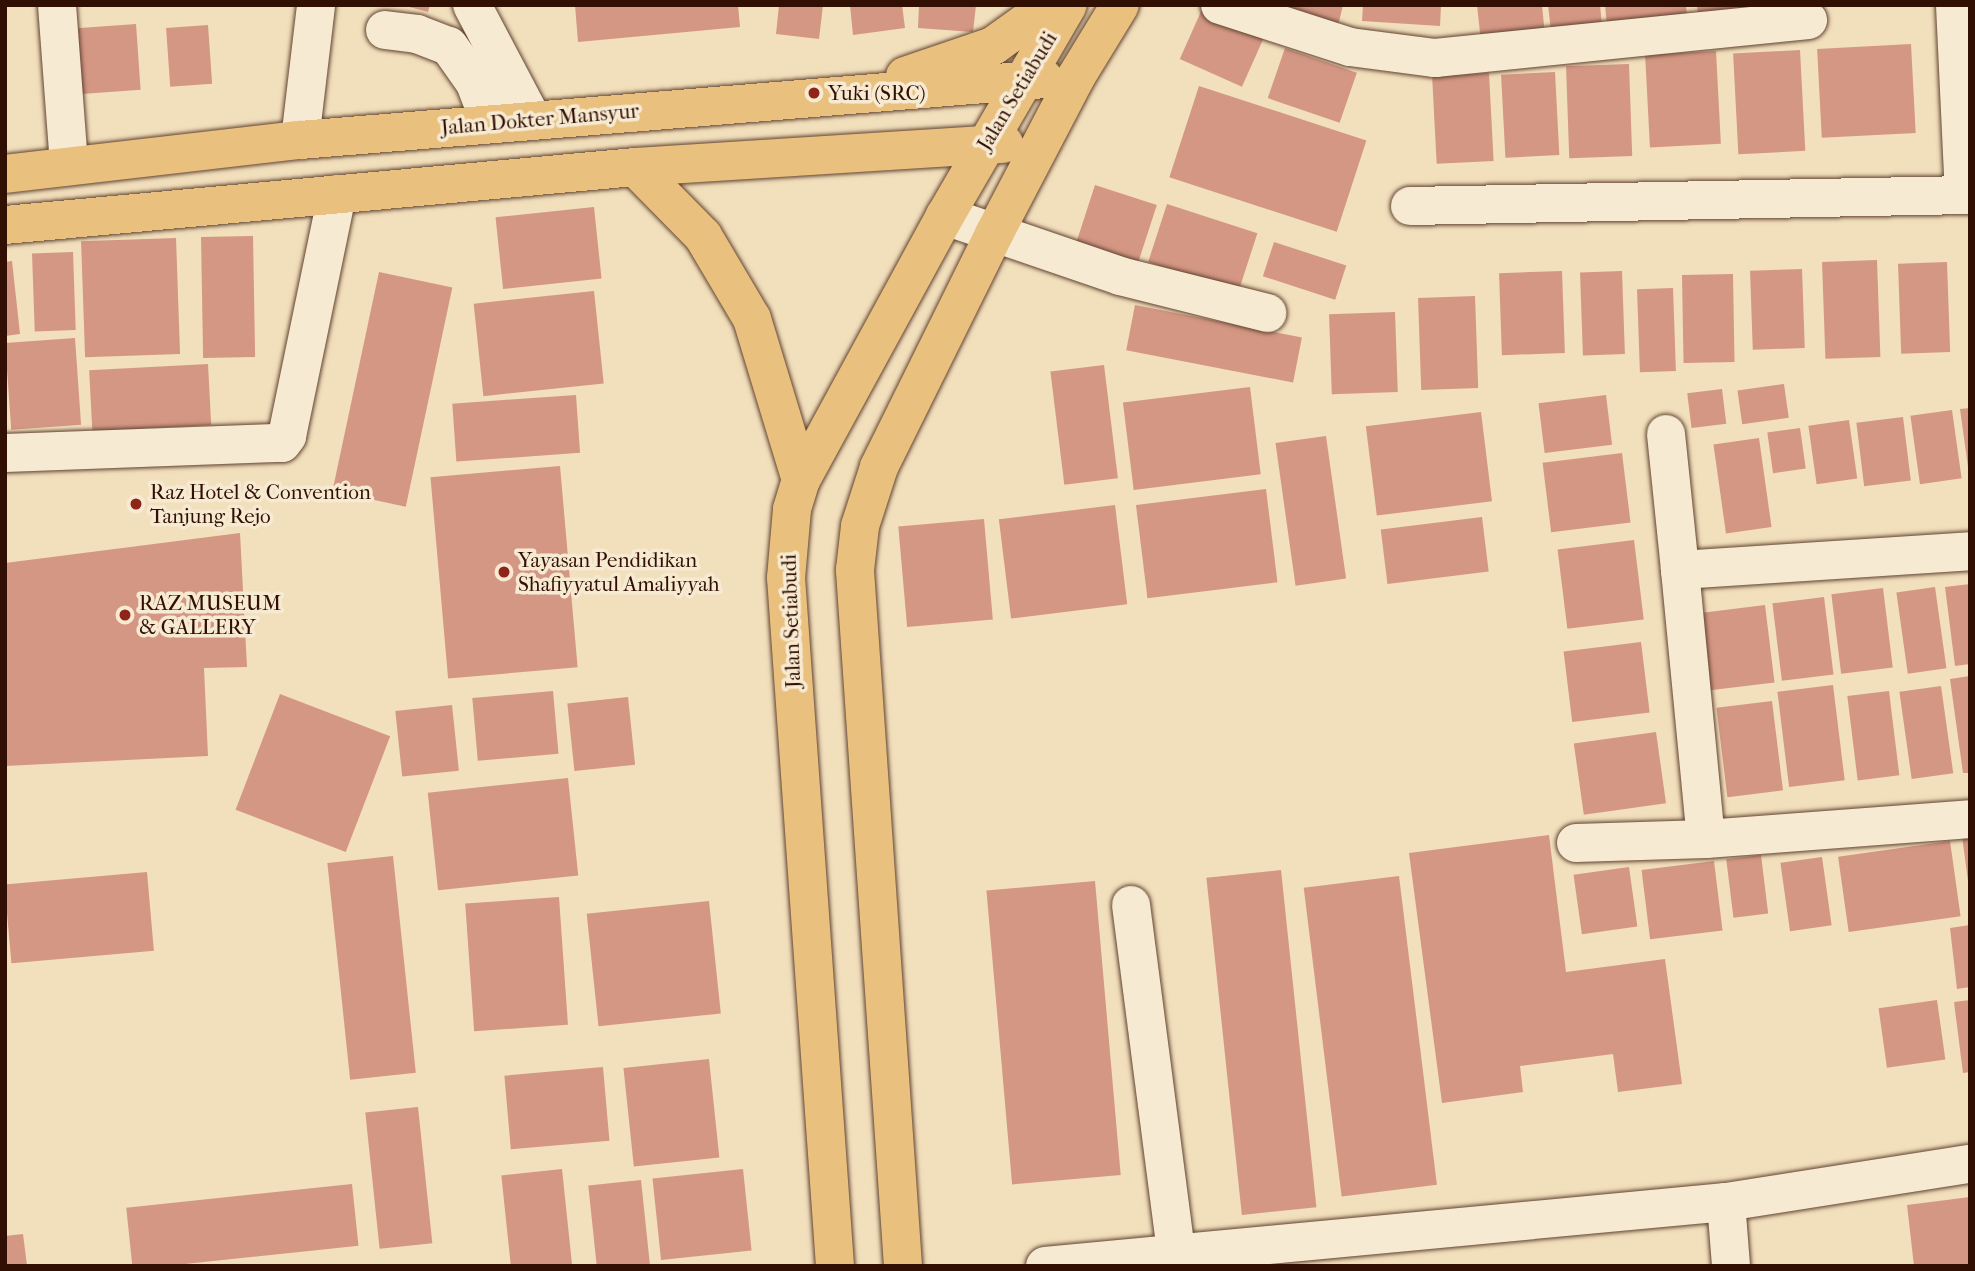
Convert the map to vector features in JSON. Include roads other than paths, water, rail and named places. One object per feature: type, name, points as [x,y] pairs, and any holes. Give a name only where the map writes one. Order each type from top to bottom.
[{"type":"main road","points":[[850,94],[993,46],[1050,5]]},
{"type":"main road","name":"Jalan Setiabudi","points":[[835,1266],[786,578],[792,509],[801,480],[944,216],[984,146],[1026,81],[1068,5]]},
{"type":"main road","name":"Jalan Setiabudi","points":[[903,1266],[855,570],[867,496],[994,234],[1076,78],[1120,5]]},
{"type":"main road","name":"Jalan Dokter Mansyur","points":[[5,174],[300,140],[532,119],[1076,78]]},
{"type":"main road","points":[[5,226],[635,167],[1042,141]]},
{"type":"main road","points":[[635,167],[703,236],[752,319],[801,480]]},
{"type":"street","points":[[57,5],[69,166]]},
{"type":"street","points":[[300,140],[316,5]]},
{"type":"street","points":[[472,5],[532,119]]},
{"type":"street","points":[[1220,5],[1350,47],[1435,58],[1808,20]]},
{"type":"street","points":[[1410,206],[1967,195],[1955,5]]},
{"type":"street","points":[[385,30],[417,34],[449,46],[475,83],[489,123]]},
{"type":"street","points":[[5,453],[282,443],[288,436],[337,194]]},
{"type":"street","points":[[944,216],[1120,276],[1267,313]]},
{"type":"street","points":[[1666,434],[1706,839]]},
{"type":"street","points":[[1680,570],[1970,551]]},
{"type":"street","points":[[1576,843],[1706,839],[1970,818]]},
{"type":"street","points":[[1131,905],[1176,1253]]},
{"type":"street","points":[[1045,1266],[1726,1202],[1970,1164]]},
{"type":"street","points":[[1726,1202],[1731,1266]]},
{"type":"place","name":"Yuki (SRC)","points":[[814,93]]},
{"type":"place","name":"Raz Hotel & Convention Tanjung Rejo","points":[[136,504]]},
{"type":"place","name":"Yayasan Pendidikan Shafiyyatul Amaliyyah","points":[[504,572]]},
{"type":"place","name":"RAZ MUSEUM & GALLERY","points":[[125,615]]}]
